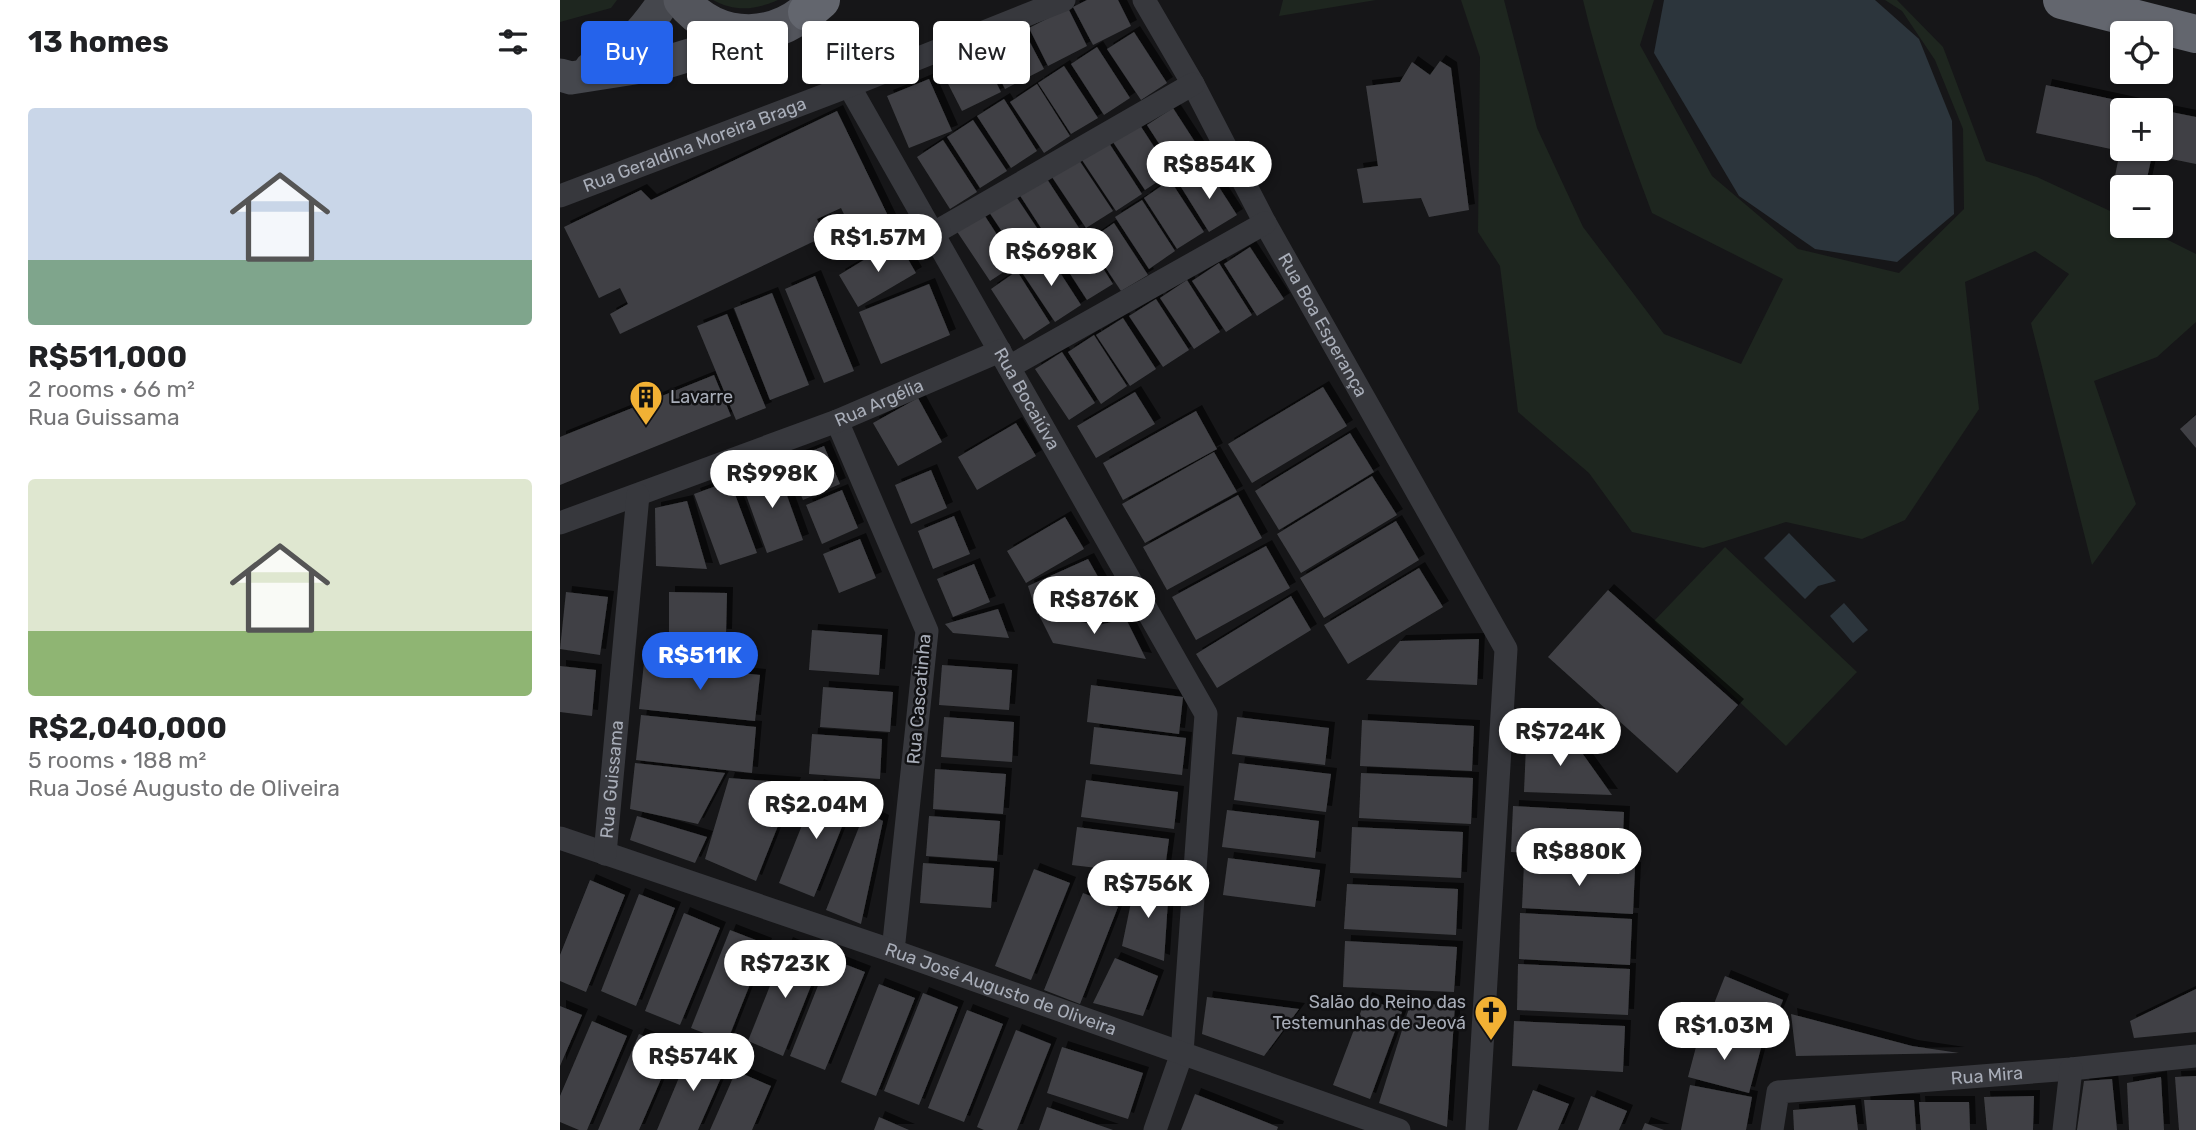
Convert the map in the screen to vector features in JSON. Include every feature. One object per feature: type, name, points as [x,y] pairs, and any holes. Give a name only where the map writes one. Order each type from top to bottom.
[{"type":"highway","points":[[2062,0],[2196,34]]},
{"type":"main road","points":[[682,0],[705,21]]},
{"type":"main road","points":[[788,24],[815,4]]},
{"type":"street","points":[[565,76],[624,49],[638,37],[665,0]]},
{"type":"street","name":"Rua Geraldina Moreira Braga","points":[[560,196],[849,86],[1063,0]]},
{"type":"street","name":"Rua Boa Esperança","points":[[1144,0],[1192,84],[1265,223],[1506,649],[1477,1130]]},
{"type":"street","points":[[565,76],[660,64],[687,56]]},
{"type":"street","points":[[934,233],[1192,84]]},
{"type":"street","name":"Rua Bocaiúva","points":[[849,86],[1206,714],[1182,1053]]},
{"type":"street","name":"Rua Argélia","points":[[560,523],[1004,358],[1265,223]]},
{"type":"street","name":"Rua Cascatinha","points":[[837,421],[928,631],[893,951]]},
{"type":"street","name":"Rua Guissama","points":[[605,854],[638,495]]},
{"type":"street","name":"Rua José Augusto de Oliveira","points":[[560,838],[893,951],[1399,1130]]},
{"type":"street","points":[[1155,1130],[1182,1053]]},
{"type":"street","name":"Rua Mira","points":[[1772,1130],[1778,1092],[2071,1069],[2196,1056]]},
{"type":"street","points":[[2064,1130],[2071,1069]]},
{"type":"shaded area","points":[[560,0],[617,0],[611,8],[560,22]]},
{"type":"shaded area","points":[[713,0],[778,0],[761,6],[737,8]]},
{"type":"shaded area","points":[[1283,0],[1376,0],[1279,16]]},
{"type":"shaded area","points":[[1461,0],[1504,0],[1537,128],[1583,227],[1664,334],[1741,364],[1783,279],[1652,213],[1605,81],[1583,0],[1654,0],[1640,45],[1712,176],[1798,249],[1899,273],[1964,209],[1963,129],[1935,60],[1902,11],[1885,0],[1897,0],[1943,47],[1986,161],[2037,177],[2110,211],[2110,238],[2164,238],[2196,254],[2196,322],[2157,357],[2094,381],[2136,504],[2092,565],[2031,323],[2069,274],[2035,251],[1965,282],[1979,409],[1905,520],[1862,539],[1786,522],[1703,548],[1632,532],[1589,473],[1518,412],[1500,266],[1478,232],[1480,57]]},
{"type":"shaded area","points":[[1664,0],[1875,0],[1919,39],[1952,121],[1954,214],[1897,262],[1815,249],[1739,196],[1654,53]]},
{"type":"shaded area","points":[[1789,533],[1836,581],[1818,586],[1805,599],[1764,558]]},
{"type":"shaded area","points":[[1725,547],[1857,672],[1786,746],[1654,621]]},
{"type":"shaded area","points":[[1844,603],[1868,630],[1853,643],[1830,616]]},
{"type":"building","points":[[1087,0],[1118,0],[1131,26],[1093,45],[1073,7]]},
{"type":"building","points":[[1068,8],[1087,46],[1048,66],[1030,27]]},
{"type":"building","points":[[1134,32],[1167,83],[1141,100],[1107,49]]},
{"type":"building","points":[[1030,42],[1044,69],[1030,76]]},
{"type":"building","points":[[1097,47],[1130,98],[1104,115],[1071,64]]},
{"type":"building","points":[[1440,61],[1451,68],[1469,210],[1429,217],[1421,198],[1363,203],[1357,169],[1378,166],[1366,86],[1400,82],[1412,62],[1430,75]]},
{"type":"building","points":[[1064,66],[1098,118],[1071,134],[1038,83]]},
{"type":"building","points":[[929,79],[952,131],[909,148],[887,96]]},
{"type":"building","points":[[948,84],[997,84],[1001,92],[962,111]]},
{"type":"building","points":[[1037,84],[1070,136],[1044,153],[1010,102]]},
{"type":"building","points":[[2046,85],[2110,99],[2110,149],[2036,133]]},
{"type":"building","points":[[1004,99],[1037,151],[1011,168],[977,116]]},
{"type":"building","points":[[1173,108],[1206,159],[1180,176],[1147,125]]},
{"type":"building","points":[[837,111],[891,222],[856,239],[841,208],[817,219],[825,236],[620,334],[610,314],[628,304],[620,288],[599,298],[564,227],[641,190],[651,200]]},
{"type":"building","points":[[2173,112],[2196,117],[2196,164],[2173,159]]},
{"type":"building","points":[[973,120],[1007,171],[980,188],[947,137]]},
{"type":"building","points":[[1138,122],[1171,173],[1145,190],[1111,139]]},
{"type":"building","points":[[943,140],[977,192],[950,209],[917,157]]},
{"type":"building","points":[[1109,143],[1142,194],[1116,211],[1082,160]]},
{"type":"building","points":[[1079,160],[1113,211],[1086,228],[1052,177]]},
{"type":"building","points":[[2118,161],[2151,161],[2148,175],[2115,175]]},
{"type":"building","points":[[1208,170],[1237,215],[1209,232],[1181,187]]},
{"type":"building","points":[[1045,176],[1079,228],[1052,245],[1019,194]]},
{"type":"building","points":[[1170,180],[1204,232],[1177,249],[1144,198]]},
{"type":"building","points":[[1015,195],[1049,246],[1023,263],[989,212]]},
{"type":"building","points":[[1142,200],[1175,251],[1149,269],[1115,217]]},
{"type":"building","points":[[983,213],[1016,264],[990,281],[956,230]]},
{"type":"building","points":[[1114,223],[1148,275],[1121,291],[1088,241]]},
{"type":"building","points":[[1080,232],[1113,284],[1087,300],[1054,249]]},
{"type":"building","points":[[897,240],[916,273],[858,307],[839,275]]},
{"type":"building","points":[[1250,247],[1284,299],[1257,316],[1224,264]]},
{"type":"building","points":[[1048,254],[1081,305],[1055,322],[1021,271]]},
{"type":"building","points":[[1219,263],[1252,315],[1226,332],[1192,281]]},
{"type":"building","points":[[1017,271],[1050,323],[1024,340],[991,289]]},
{"type":"building","points":[[815,276],[854,371],[824,383],[785,289]]},
{"type":"building","points":[[1187,280],[1220,332],[1194,349],[1160,298]]},
{"type":"building","points":[[929,284],[950,335],[881,364],[859,312]]},
{"type":"building","points":[[772,293],[809,385],[770,400],[734,308]]},
{"type":"building","points":[[1156,299],[1189,350],[1163,367],[1129,316]]},
{"type":"building","points":[[727,314],[766,408],[736,420],[697,326]]},
{"type":"building","points":[[1123,318],[1156,369],[1130,386],[1096,335]]},
{"type":"building","points":[[1094,335],[1127,386],[1101,404],[1068,352]]},
{"type":"building","points":[[1062,352],[1095,403],[1069,420],[1035,369]]},
{"type":"building","name":"Lavarre","points":[[714,375],[731,416],[560,485],[560,437]]},
{"type":"building","points":[[1323,387],[1347,426],[1252,483],[1228,444]]},
{"type":"building","points":[[1135,392],[1155,424],[1096,458],[1077,426]]},
{"type":"building","points":[[918,398],[942,442],[898,466],[873,423]]},
{"type":"building","points":[[1196,411],[1217,449],[1123,500],[1103,463]]},
{"type":"building","points":[[2196,415],[2196,448],[2180,429]]},
{"type":"building","points":[[1016,423],[1036,456],[977,490],[958,457]]},
{"type":"building","points":[[1350,433],[1374,472],[1279,530],[1255,491]]},
{"type":"building","points":[[824,446],[840,484],[803,500],[787,461]]},
{"type":"building","points":[[1214,452],[1237,492],[1145,543],[1122,504]]},
{"type":"building","points":[[777,468],[803,540],[767,553],[741,481]]},
{"type":"building","points":[[931,470],[947,508],[911,524],[895,485]]},
{"type":"building","points":[[1372,476],[1397,515],[1301,573],[1277,534]]},
{"type":"building","points":[[730,481],[757,553],[720,565],[694,494]]},
{"type":"building","points":[[842,490],[858,528],[822,544],[806,505]]},
{"type":"building","points":[[1238,495],[1262,538],[1167,590],[1143,547]]},
{"type":"building","points":[[687,501],[707,569],[656,566],[655,508]]},
{"type":"building","points":[[954,516],[970,554],[933,569],[918,531]]},
{"type":"building","points":[[1065,517],[1084,549],[1026,583],[1007,551]]},
{"type":"building","points":[[1396,521],[1419,560],[1324,618],[1300,578]]},
{"type":"building","points":[[860,539],[876,578],[839,593],[823,554]]},
{"type":"building","points":[[1266,546],[1290,588],[1196,640],[1172,597]]},
{"type":"building","points":[[1088,559],[1119,614],[1095,621],[1037,614],[1028,586]]},
{"type":"building","points":[[974,564],[990,602],[953,617],[937,579]]},
{"type":"building","points":[[1419,568],[1443,607],[1348,664],[1324,625]]},
{"type":"building","points":[[1608,590],[1738,705],[1677,773],[1548,657]]},
{"type":"building","points":[[566,592],[608,597],[600,655],[560,649]]},
{"type":"building","points":[[669,592],[727,593],[726,635],[669,634]]},
{"type":"building","points":[[1291,596],[1311,630],[1217,688],[1196,654]]},
{"type":"building","points":[[998,609],[1009,638],[953,633],[945,624]]},
{"type":"building","points":[[1039,615],[1098,625],[1126,619],[1146,659],[1053,643]]},
{"type":"building","points":[[812,630],[882,635],[879,675],[809,670]]},
{"type":"building","points":[[1479,639],[1477,685],[1366,680],[1400,641]]},
{"type":"building","points":[[644,663],[760,675],[755,721],[639,709]]},
{"type":"building","points":[[942,665],[1012,670],[1009,710],[939,705]]},
{"type":"building","points":[[560,666],[596,670],[592,716],[560,712]]},
{"type":"building","points":[[1091,685],[1183,697],[1179,734],[1087,722]]},
{"type":"building","points":[[823,687],[893,692],[890,732],[820,727]]},
{"type":"building","points":[[641,715],[756,727],[752,773],[636,760]]},
{"type":"building","points":[[944,717],[1014,722],[1012,762],[941,757]]},
{"type":"building","points":[[1237,717],[1329,728],[1325,765],[1232,754]]},
{"type":"building","points":[[1362,720],[1474,726],[1472,771],[1360,766]]},
{"type":"building","points":[[1094,727],[1186,738],[1182,775],[1090,764]]},
{"type":"building","points":[[1565,729],[1612,795],[1524,792],[1526,746]]},
{"type":"building","points":[[812,734],[882,739],[880,779],[809,774]]},
{"type":"building","points":[[635,763],[725,773],[698,824],[630,809]]},
{"type":"building","points":[[1239,763],[1331,774],[1326,812],[1234,800]]},
{"type":"building","points":[[935,769],[1006,774],[1003,814],[933,809]]},
{"type":"building","points":[[1361,773],[1473,778],[1471,824],[1359,818]]},
{"type":"building","points":[[729,778],[795,783],[756,881],[705,859]]},
{"type":"building","points":[[1086,780],[1178,792],[1174,829],[1081,817]]},
{"type":"building","points":[[818,785],[853,799],[814,897],[779,883]]},
{"type":"building","points":[[1513,806],[1624,812],[1622,858],[1511,852]]},
{"type":"building","points":[[1227,810],[1319,821],[1315,858],[1222,847]]},
{"type":"building","points":[[865,812],[883,821],[861,924],[826,910]]},
{"type":"building","points":[[637,816],[707,837],[695,863],[630,840]]},
{"type":"building","points":[[929,816],[1000,821],[997,861],[926,856]]},
{"type":"building","points":[[1077,827],[1169,839],[1164,876],[1072,865]]},
{"type":"building","points":[[1352,827],[1463,832],[1461,878],[1350,873]]},
{"type":"building","points":[[1228,858],[1320,870],[1315,907],[1223,895]]},
{"type":"building","points":[[923,863],[994,868],[991,908],[920,903]]},
{"type":"building","points":[[1524,863],[1635,868],[1633,914],[1522,908]]},
{"type":"building","points":[[1034,869],[1070,883],[1031,980],[995,966]]},
{"type":"building","points":[[590,880],[625,895],[586,992],[560,981],[560,955]]},
{"type":"building","points":[[1135,883],[1169,885],[1164,961],[1122,946]]},
{"type":"building","points":[[1347,884],[1458,889],[1456,935],[1344,929]]},
{"type":"building","points":[[1083,893],[1118,907],[1080,1004],[1044,990]]},
{"type":"building","points":[[639,894],[675,908],[636,1006],[601,991]]},
{"type":"building","points":[[684,913],[720,928],[680,1025],[645,1011]]},
{"type":"building","points":[[1520,913],[1632,919],[1630,965],[1519,959]]},
{"type":"building","points":[[730,930],[766,944],[727,1042],[691,1028]]},
{"type":"building","points":[[1345,941],[1457,947],[1454,992],[1343,987]]},
{"type":"building","points":[[787,943],[822,958],[783,1056],[748,1041]]},
{"type":"building","points":[[829,958],[865,972],[825,1070],[790,1056]]},
{"type":"building","points":[[1115,958],[1158,976],[1143,1016],[1093,1003]]},
{"type":"building","points":[[1518,964],[1630,969],[1628,1015],[1517,1010]]},
{"type":"building","points":[[1725,976],[1783,1000],[1766,1043],[1708,1019]]},
{"type":"building","points":[[879,984],[915,998],[876,1096],[841,1082]]},
{"type":"building","points":[[2196,989],[2196,1032],[2134,1038],[2130,1021]]},
{"type":"building","points":[[923,993],[958,1007],[919,1105],[884,1091]]},
{"type":"building","points":[[1207,997],[1299,1009],[1264,1056],[1202,1034]]},
{"type":"building","points":[[1366,998],[1402,1012],[1370,1099],[1333,1085]]},
{"type":"building","points":[[1455,1004],[1447,1127],[1379,1103],[1410,1005]]},
{"type":"building","points":[[560,1006],[582,1015],[560,1066]]},
{"type":"building","points":[[967,1010],[1003,1024],[964,1122],[928,1108]]},
{"type":"building","points":[[1791,1014],[1912,1046],[1959,1053],[1796,1056]]},
{"type":"building","points":[[592,1021],[627,1036],[587,1130],[579,1130],[560,1122],[560,1096]]},
{"type":"building","points":[[1514,1021],[1625,1026],[1623,1072],[1512,1066]]},
{"type":"building","points":[[1016,1030],[1051,1044],[1017,1130],[984,1130],[977,1127]]},
{"type":"building","points":[[1700,1032],[1761,1048],[1749,1093],[1688,1077]]},
{"type":"building","points":[[639,1034],[674,1049],[639,1130],[598,1130]]},
{"type":"building","points":[[1062,1047],[1143,1073],[1128,1119],[1047,1093]]},
{"type":"building","points":[[691,1049],[727,1064],[698,1130],[657,1130]]},
{"type":"building","points":[[736,1071],[771,1086],[752,1130],[710,1130]]},
{"type":"building","points":[[2196,1076],[2196,1130],[2179,1130],[2175,1077]]},
{"type":"building","points":[[2161,1077],[2164,1130],[2129,1130],[2127,1083]]},
{"type":"building","points":[[2112,1079],[2117,1130],[2077,1130],[2084,1081]]},
{"type":"building","points":[[1690,1085],[1752,1097],[1746,1130],[1681,1130]]},
{"type":"building","points":[[1533,1090],[1569,1104],[1558,1130],[1517,1130]]},
{"type":"building","points":[[1195,1094],[1278,1127],[1277,1130],[1181,1130]]},
{"type":"building","points":[[1591,1096],[1627,1111],[1619,1130],[1578,1130]]},
{"type":"building","points":[[2034,1096],[2033,1130],[1987,1130],[1984,1097]]},
{"type":"building","points":[[1864,1100],[1914,1100],[1916,1130],[1867,1130]]},
{"type":"building","points":[[1919,1102],[1969,1102],[1970,1130],[1921,1130]]},
{"type":"building","points":[[1855,1105],[1858,1130],[1794,1130],[1793,1110]]},
{"type":"building","points":[[1047,1107],[1113,1130],[1039,1130]]},
{"type":"building","points":[[879,1117],[909,1130],[874,1130]]},
{"type":"building","points":[[1645,1123],[1664,1130],[1642,1130]]},
{"type":"place","name":"Lavarre","points":[[646,427]]},
{"type":"place","name":"Salão do Reino das Testemunhas de Jeová","points":[[1491,1042]]}]
